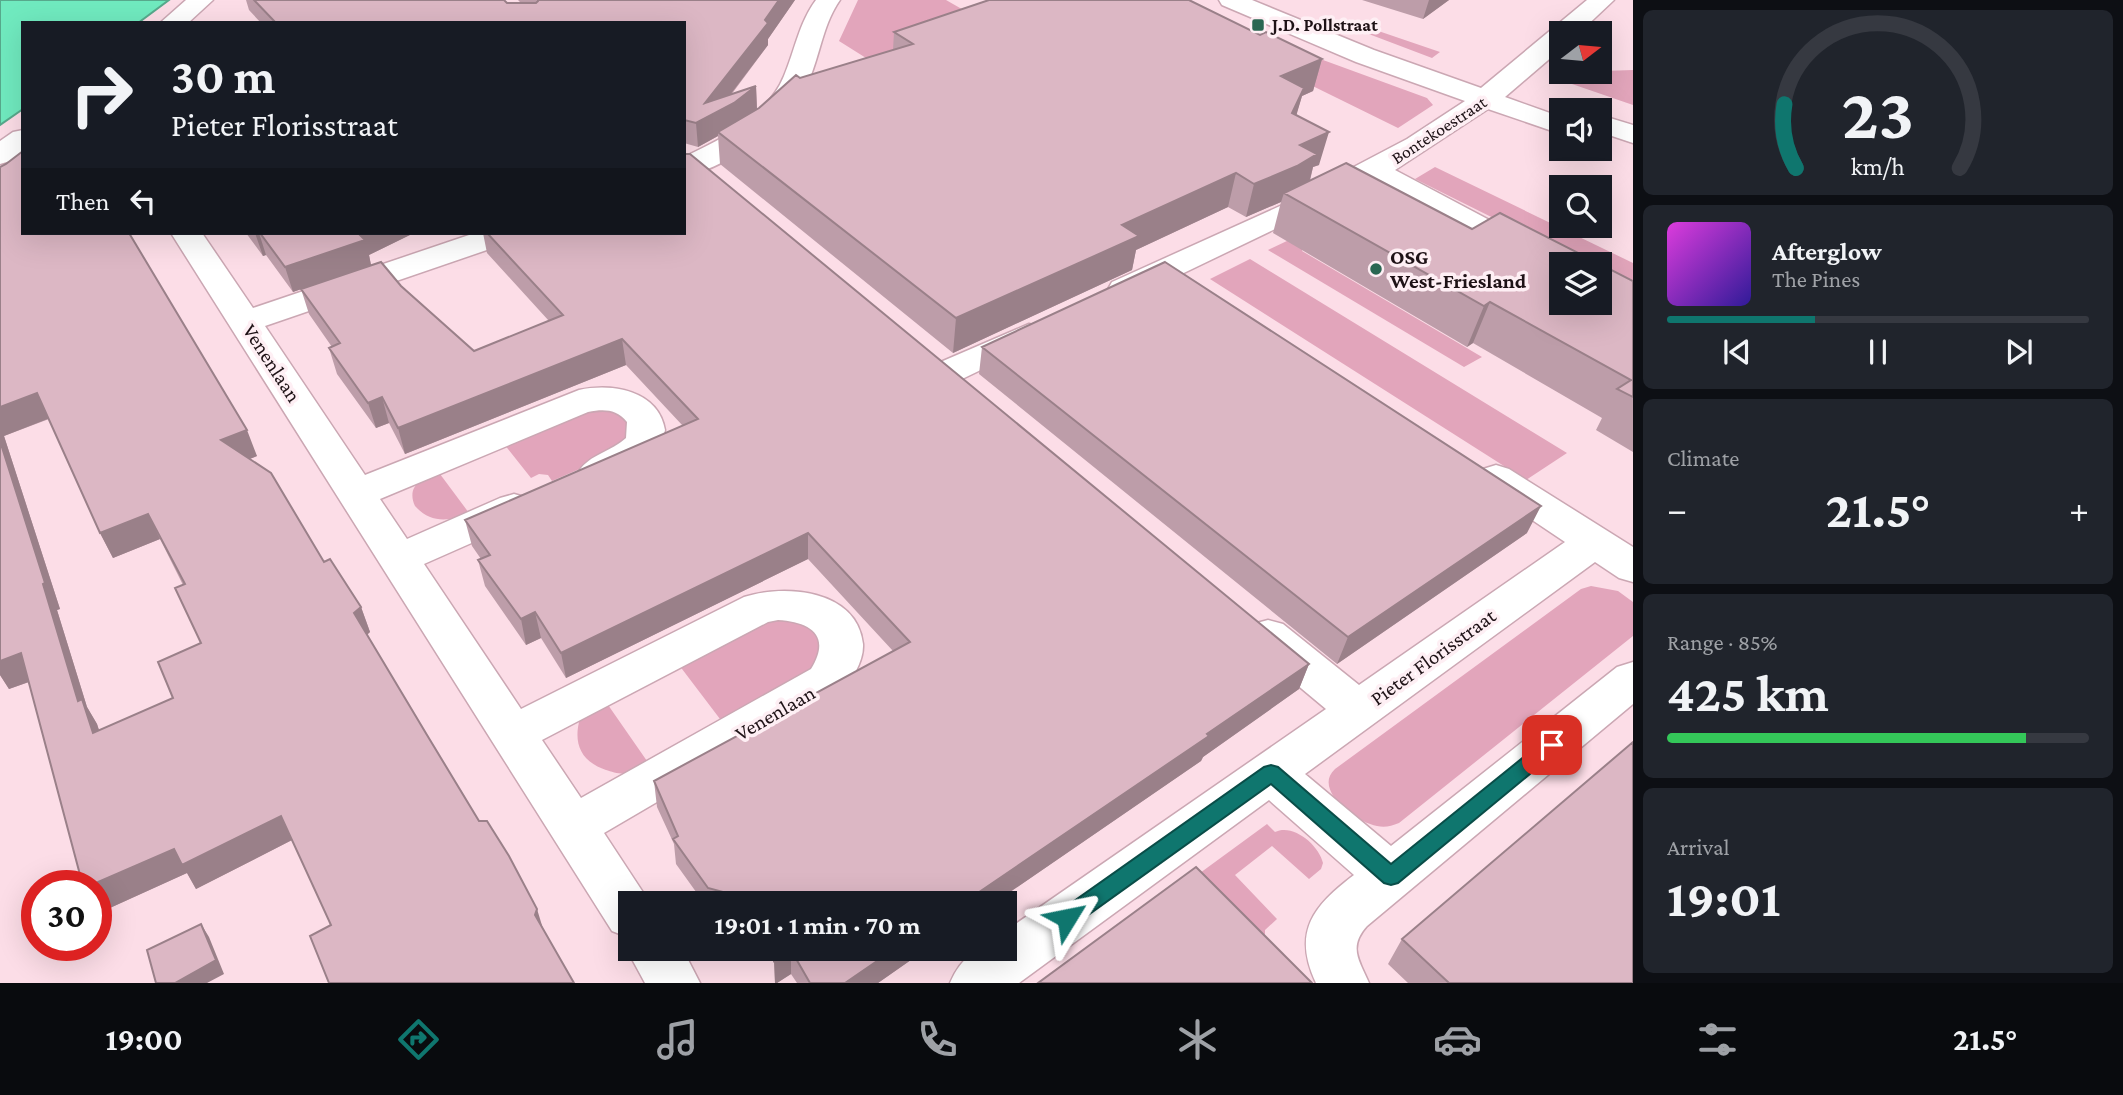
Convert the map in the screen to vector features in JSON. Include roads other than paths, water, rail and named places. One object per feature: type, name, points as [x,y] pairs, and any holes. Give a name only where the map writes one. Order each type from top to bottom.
[{"type":"street","points":[[175,21],[201,0]]},
{"type":"street","points":[[695,166],[738,139],[782,106],[792,90],[813,27],[828,0]]},
{"type":"street","points":[[1231,0],[1365,56],[1495,94],[1549,106]]},
{"type":"street","points":[[1257,0],[1495,94],[1549,120]]},
{"type":"street","name":"Bontekoestraat","points":[[1579,21],[1602,0]]},
{"type":"street","name":"Bontekoestraat","points":[[1097,302],[1375,171],[1433,137],[1495,94],[1549,47]]},
{"type":"street","points":[[1612,127],[1633,135]]},
{"type":"street","points":[[0,155],[21,139]]},
{"type":"street","points":[[1612,144],[1633,152]]},
{"type":"street","points":[[1375,171],[1549,265]]},
{"type":"street","name":"Venenlaan","points":[[188,235],[618,896]]},
{"type":"street","points":[[246,322],[499,235]]},
{"type":"street","points":[[1171,267],[1206,289]]},
{"type":"street","points":[[981,399],[938,363],[1060,319]]},
{"type":"street","points":[[356,494],[579,402],[606,398],[618,400],[638,410],[648,426],[642,445],[631,456],[398,559]]},
{"type":"street","points":[[1468,460],[1633,567]]},
{"type":"street","name":"Pieter Florisstraat","points":[[976,983],[1594,542]]},
{"type":"street","name":"Venenlaan","points":[[513,734],[759,608],[781,603],[803,606],[827,619],[836,629],[842,642],[843,654],[839,666],[827,681],[573,827]]},
{"type":"street","points":[[1240,612],[1358,710]]},
{"type":"street","points":[[1343,983],[1332,966],[1328,943],[1335,922],[1633,679]]},
{"type":"street","points":[[1271,773],[1391,876]]},
{"type":"street","points":[[660,961],[674,983]]},
{"type":"place","name":"J.D. Pollstraat","points":[[1258,25]]},
{"type":"place","name":"OSG West-Friesland","points":[[1376,269]]}]
